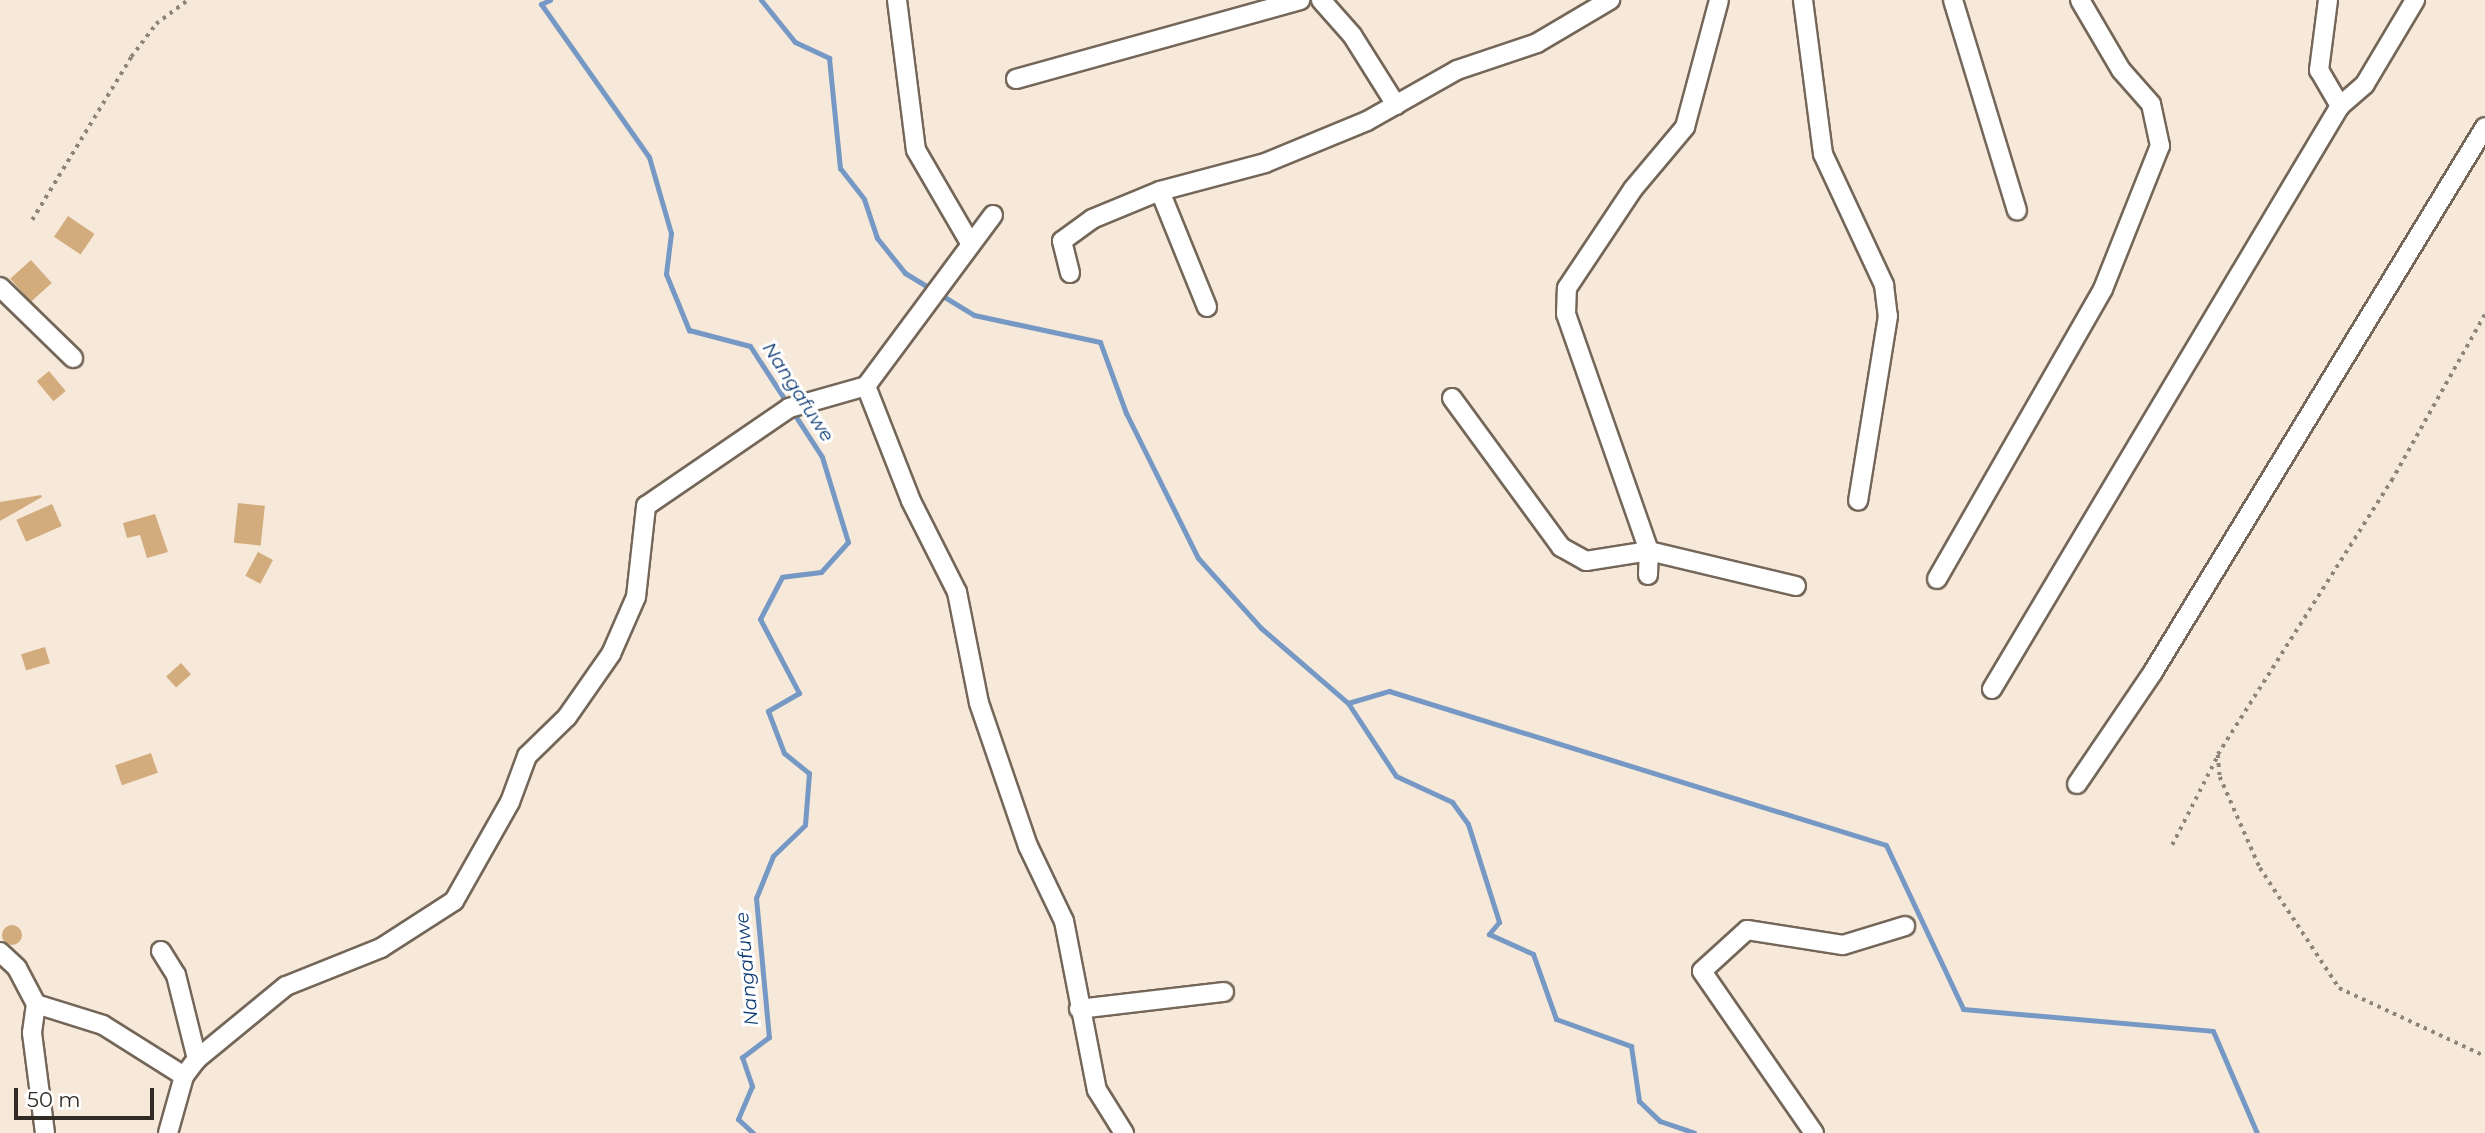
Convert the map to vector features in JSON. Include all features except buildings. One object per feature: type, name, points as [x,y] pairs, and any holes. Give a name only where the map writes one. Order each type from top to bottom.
[{"type":"street","points":[[897,0],[916,150],[969,241]]},
{"type":"street","points":[[1016,79],[1300,0]]},
{"type":"street","points":[[1321,0],[1352,35],[1396,106]]},
{"type":"street","points":[[1070,273],[1062,242],[1092,219],[1160,191],[1265,163],[1396,106],[1457,70],[1537,43],[1610,0]]},
{"type":"street","points":[[1648,575],[1649,551],[1566,314],[1567,288],[1633,189],[1685,127],[1719,0]]},
{"type":"street","points":[[1803,0],[1823,154],[1884,285],[1888,316],[1858,501]]},
{"type":"street","points":[[1952,0],[2017,211]]},
{"type":"street","points":[[1937,579],[2104,289],[2161,146],[2151,104],[2120,70],[2080,0]]},
{"type":"street","points":[[2328,0],[2319,69],[2340,106]]},
{"type":"street","points":[[1992,689],[2340,106],[2365,85],[2415,0]]},
{"type":"street","points":[[2077,784],[2153,672],[2485,127]]},
{"type":"street","points":[[1160,191],[1207,307]]},
{"type":"street","points":[[168,1133],[184,1076],[197,1059],[286,986],[381,948],[454,901],[510,802],[527,756],[567,717],[611,654],[636,597],[646,506],[789,408],[866,386],[969,241],[993,215]]},
{"type":"street","points":[[0,288],[72,358]]},
{"type":"street","points":[[866,386],[911,501],[957,592],[979,703],[1028,846],[1064,921],[1079,1009],[1097,1090],[1124,1133]]},
{"type":"street","points":[[1452,398],[1561,547],[1586,561],[1649,551],[1796,586]]},
{"type":"street","points":[[1814,1133],[1702,971],[1747,930],[1843,945],[1905,926]]},
{"type":"street","points":[[160,951],[176,975],[197,1059]]},
{"type":"street","points":[[0,952],[17,968],[36,1004],[32,1033],[45,1133]]},
{"type":"street","points":[[1079,1009],[1224,992]]},
{"type":"street","points":[[36,1004],[103,1025],[184,1076]]},
{"type":"path","points":[[32,220],[131,57],[156,24],[188,0]]},
{"type":"path","points":[[2172,845],[2218,755],[2393,479],[2485,315]]},
{"type":"path","points":[[2218,755],[2220,776],[2260,867],[2339,988],[2485,1056]]},
{"type":"waterway","name":"Nangafuwe","points":[[550,0],[541,4],[649,157],[671,233],[666,274],[689,330],[750,346],[822,457],[848,542],[821,572],[782,577],[760,619],[799,693],[768,711],[784,753],[809,773],[805,825],[773,856],[756,898],[769,1037],[742,1057],[752,1086],[738,1119],[753,1133]]},
{"type":"waterway","points":[[761,0],[795,42],[829,58],[840,168],[864,199],[877,238],[905,273],[974,315],[1100,342],[1126,413],[1198,558],[1261,628],[1348,703],[1396,776],[1452,802],[1468,824],[1499,922],[1489,934],[1533,954],[1556,1019],[1631,1046],[1639,1101],[1660,1121],[1694,1133]]},
{"type":"waterway","points":[[1348,703],[1389,691],[1886,845],[1963,1009],[2213,1031],[2257,1133]]}]
